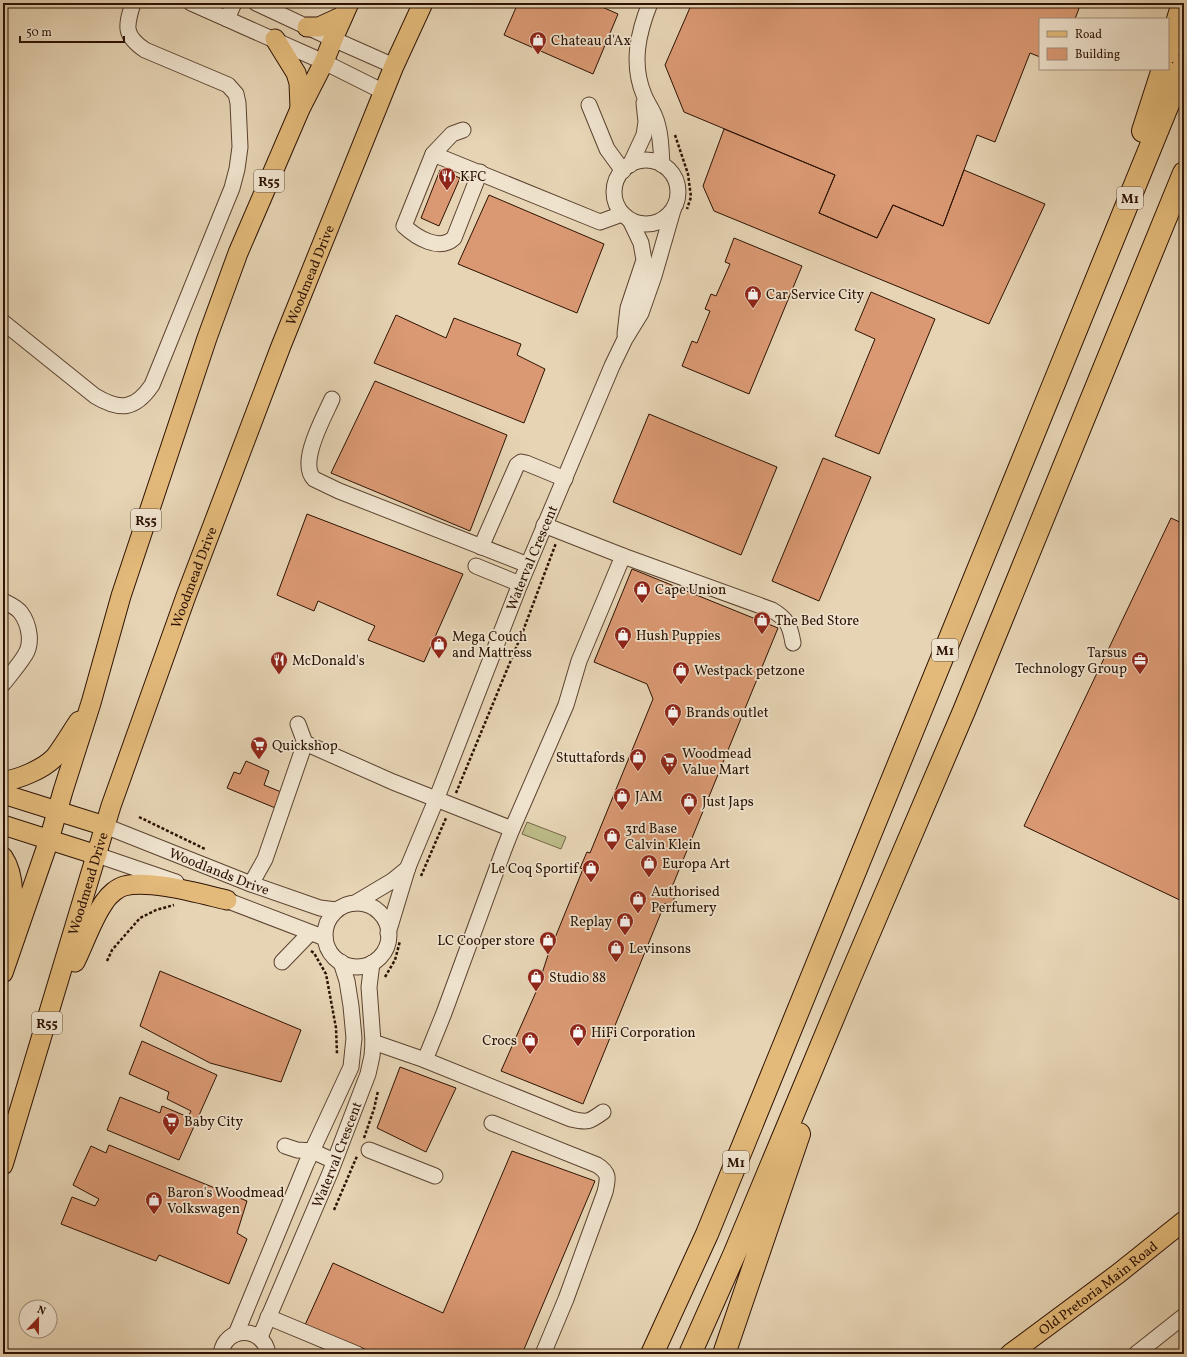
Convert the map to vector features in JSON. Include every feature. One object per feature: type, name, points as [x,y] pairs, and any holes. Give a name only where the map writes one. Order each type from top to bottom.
[{"type":"highway","points":[[1169,49],[1183,3]]},
{"type":"highway","name":"M1","points":[[652,1354],[706,1234],[1184,65]]},
{"type":"highway","points":[[1076,332],[1126,186],[1163,70]]},
{"type":"highway","name":"M1","points":[[690,1354],[734,1255],[848,982],[964,711],[1184,173]]},
{"type":"highway","points":[[1160,230],[1184,187]]},
{"type":"highway","points":[[724,1354],[803,1124],[848,982]]},
{"type":"main road","name":"Woodmead Drive","points":[[3,1166],[48,1021],[105,826],[186,596],[280,346],[394,66],[423,3]]},
{"type":"main road","points":[[307,27],[319,27],[346,10]]},
{"type":"main road","name":"R55","points":[[3,973],[49,840],[91,703],[121,596],[207,338],[238,253],[300,109],[324,62],[346,10]]},
{"type":"main road","points":[[275,39],[296,73],[299,83],[300,109]]},
{"type":"main road","points":[[3,780],[28,774],[54,758],[91,703]]},
{"type":"main road","points":[[3,794],[105,826]]},
{"type":"main road","points":[[3,825],[97,855]]},
{"type":"main road","points":[[3,857],[11,879],[13,902],[12,917],[3,952]]},
{"type":"main road","points":[[48,1021],[100,909],[106,900],[117,889],[124,886],[141,884],[176,888],[227,900]]},
{"type":"main road","name":"Old Pretoria Main Road","points":[[1010,1354],[1119,1273],[1184,1221]]},
{"type":"street","points":[[3,322],[95,396],[108,404],[122,406],[135,403],[144,396],[152,385],[232,188],[240,147],[238,103],[236,94],[228,85],[145,50],[131,39],[128,32],[127,22],[133,3]]},
{"type":"street","points":[[191,3],[275,39],[384,92]]},
{"type":"street","points":[[227,18],[234,3]]},
{"type":"street","points":[[256,3],[394,66]]},
{"type":"street","points":[[650,3],[639,36],[636,52],[636,65],[644,96],[655,116],[658,128],[662,165]]},
{"type":"street","points":[[626,168],[639,161],[648,161],[662,165],[672,174],[678,192],[673,210],[666,217],[658,222],[649,224],[639,223],[626,217],[617,206],[614,197],[617,178],[626,168],[644,135],[646,122],[644,96]]},
{"type":"street","points":[[589,105],[607,149],[626,168]]},
{"type":"street","points":[[463,130],[452,134],[433,154],[404,226],[422,240],[440,244],[450,241],[454,238],[480,172]]},
{"type":"street","points":[[433,154],[600,222],[626,217]]},
{"type":"street","name":"Waterval Crescent","points":[[388,932],[408,867],[436,800],[544,525],[565,479],[612,366],[625,339],[641,313],[654,276],[673,210]]},
{"type":"street","name":"Waterval Crescent","points":[[625,339],[628,308],[644,260],[644,251],[641,243],[626,217]]},
{"type":"street","points":[[332,399],[311,448],[309,468],[311,476],[314,479],[339,491],[528,565]]},
{"type":"street","points":[[481,547],[517,465],[521,462],[526,463],[565,479]]},
{"type":"street","points":[[544,525],[623,556],[772,610],[786,621],[790,627],[793,643]]},
{"type":"street","points":[[425,1060],[444,1013],[512,829],[566,705],[582,654],[623,556]]},
{"type":"street","points":[[476,566],[520,584]]},
{"type":"street","points":[[3,601],[21,613],[29,635],[29,645],[26,654],[3,684]]},
{"type":"street","points":[[251,884],[265,859],[305,743],[298,724]]},
{"type":"street","points":[[305,743],[436,800],[512,829]]},
{"type":"street","name":"Woodlands Drive","points":[[105,826],[251,884],[320,908],[336,910]]},
{"type":"street","name":"Woodlands Drive","points":[[97,855],[227,900],[306,938],[325,938]]},
{"type":"street","name":"Waterval Crescent","points":[[355,903],[392,881],[408,867]]},
{"type":"street","points":[[355,903],[365,904],[375,909],[382,916],[387,926],[389,937],[386,947],[380,956],[372,963],[361,966],[351,966],[341,962],[333,956],[325,938],[326,927],[336,910],[345,905],[355,903]]},
{"type":"street","points":[[282,962],[306,938]]},
{"type":"street","name":"Waterval Crescent","points":[[236,1334],[309,1157],[351,1067],[354,1038],[351,1006],[347,981],[341,962]]},
{"type":"street","name":"Waterval Crescent","points":[[260,1338],[332,1167],[368,1074],[373,1042],[369,987],[372,963]]},
{"type":"street","points":[[373,1042],[425,1060],[571,1119],[588,1122],[603,1112]]},
{"type":"street","points":[[492,1123],[597,1166],[604,1170],[607,1174],[608,1181],[605,1192],[566,1299],[543,1354]]},
{"type":"street","points":[[291,1148],[301,1159],[309,1157],[332,1167]]},
{"type":"street","points":[[369,1150],[435,1176]]},
{"type":"street","points":[[1136,1354],[1184,1316]]},
{"type":"street","points":[[268,1317],[357,1354]]},
{"type":"street","points":[[221,1354],[222,1348],[226,1341],[236,1334],[244,1332],[260,1338],[264,1343],[268,1354]]},
{"type":"path","points":[[138,817],[207,850]]},
{"type":"path","points":[[107,961],[112,950],[140,918],[156,910],[176,905]]},
{"type":"path","points":[[306,938],[326,974],[336,1028],[337,1057]]},
{"type":"shaded area","points":[[527,822],[566,837],[561,849],[522,834]]},
{"type":"building","points":[[518,3],[593,3],[618,14],[593,74],[504,35]]},
{"type":"building","points":[[692,3],[1081,3],[1075,18],[1039,18],[1039,57],[1030,53],[995,142],[977,135],[943,226],[893,205],[877,238],[819,213],[835,175],[684,112],[665,65]]},
{"type":"building","points":[[724,129],[835,175],[819,213],[877,238],[893,205],[943,226],[964,170],[1045,204],[989,324],[714,211],[703,186]]},
{"type":"building","points":[[440,170],[460,178],[439,226],[421,218]]},
{"type":"building","points":[[489,195],[604,244],[577,313],[458,264]]},
{"type":"building","points":[[734,238],[802,266],[749,394],[682,366],[692,341],[697,343],[710,311],[705,309],[711,294],[716,296],[730,264],[725,262]]},
{"type":"building","points":[[871,292],[935,319],[879,454],[835,436],[875,339],[855,330]]},
{"type":"building","points":[[396,315],[446,338],[454,318],[521,344],[517,355],[545,369],[524,423],[374,363]]},
{"type":"building","points":[[375,381],[507,435],[470,531],[331,473]]},
{"type":"building","points":[[649,414],[777,467],[741,555],[613,502]]},
{"type":"building","points":[[823,458],[871,477],[819,601],[772,581]]},
{"type":"building","points":[[307,514],[463,574],[424,662],[368,640],[375,626],[318,601],[314,611],[277,595]]},
{"type":"building","name":"Tarsus Technology Group","points":[[1171,518],[1184,524],[1184,902],[1024,826]]},
{"type":"building","name":"Woodmead Value Mart","points":[[632,569],[778,628],[672,887],[678,889],[671,906],[665,903],[583,1104],[501,1071],[536,992],[548,955],[583,869],[580,868],[587,852],[590,853],[653,699],[647,684],[594,662]]},
{"type":"building","points":[[246,761],[269,771],[264,785],[291,796],[285,812],[227,788],[234,772],[240,774]]},
{"type":"building","points":[[160,971],[301,1030],[281,1082],[210,1063],[140,1026]]},
{"type":"building","points":[[142,1041],[217,1075],[179,1160],[107,1130],[120,1097],[160,1113],[162,1106],[188,1117],[191,1111],[167,1099],[169,1092],[129,1074]]},
{"type":"building","points":[[400,1067],[456,1088],[426,1152],[377,1128]]},
{"type":"building","name":"Baron's Woodmead Volkswagen","points":[[109,1145],[247,1201],[237,1233],[247,1239],[229,1284],[159,1255],[156,1261],[61,1224],[72,1197],[95,1206],[99,1199],[73,1185],[91,1146],[106,1153]]},
{"type":"building","points":[[512,1151],[595,1181],[522,1354],[377,1354],[305,1325],[333,1263],[443,1313]]},
{"type":"place","name":"Chateau d'Ax","points":[[538,55]]},
{"type":"place","name":"KFC","points":[[447,191]]},
{"type":"place","name":"Car Service City","points":[[753,309]]},
{"type":"place","name":"Cape Union","points":[[642,604]]},
{"type":"place","name":"The Bed Store","points":[[762,635]]},
{"type":"place","name":"Hush Puppies","points":[[623,650]]},
{"type":"place","name":"Mega Couch and Mattress","points":[[439,659]]},
{"type":"place","name":"McDonald's","points":[[279,675]]},
{"type":"place","name":"Tarsus Technology Group","points":[[1140,675]]},
{"type":"place","name":"Westpack petzone","points":[[681,685]]},
{"type":"place","name":"Brands outlet","points":[[673,727]]},
{"type":"place","name":"Quickshop","points":[[259,760]]},
{"type":"place","name":"Stuttafords","points":[[638,772]]},
{"type":"place","name":"Woodmead Value Mart","points":[[669,776]]},
{"type":"place","name":"JAM","points":[[622,811]]},
{"type":"place","name":"Just Japs","points":[[689,816]]},
{"type":"place","name":"3rd Base Calvin Klein","points":[[612,851]]},
{"type":"place","name":"Europa Art","points":[[649,878]]},
{"type":"place","name":"Le Coq Sportif","points":[[591,883]]},
{"type":"place","name":"Authorised Perfumery","points":[[638,914]]},
{"type":"place","name":"Replay","points":[[625,936]]},
{"type":"place","name":"LC Cooper store","points":[[548,955]]},
{"type":"place","name":"Levinsons","points":[[616,963]]},
{"type":"place","name":"Studio 88","points":[[536,992]]},
{"type":"place","name":"HiFi Corporation","points":[[578,1047]]},
{"type":"place","name":"Crocs","points":[[530,1055]]},
{"type":"place","name":"Baby City","points":[[171,1136]]},
{"type":"place","name":"Baron's Woodmead Volkswagen","points":[[154,1215]]}]
